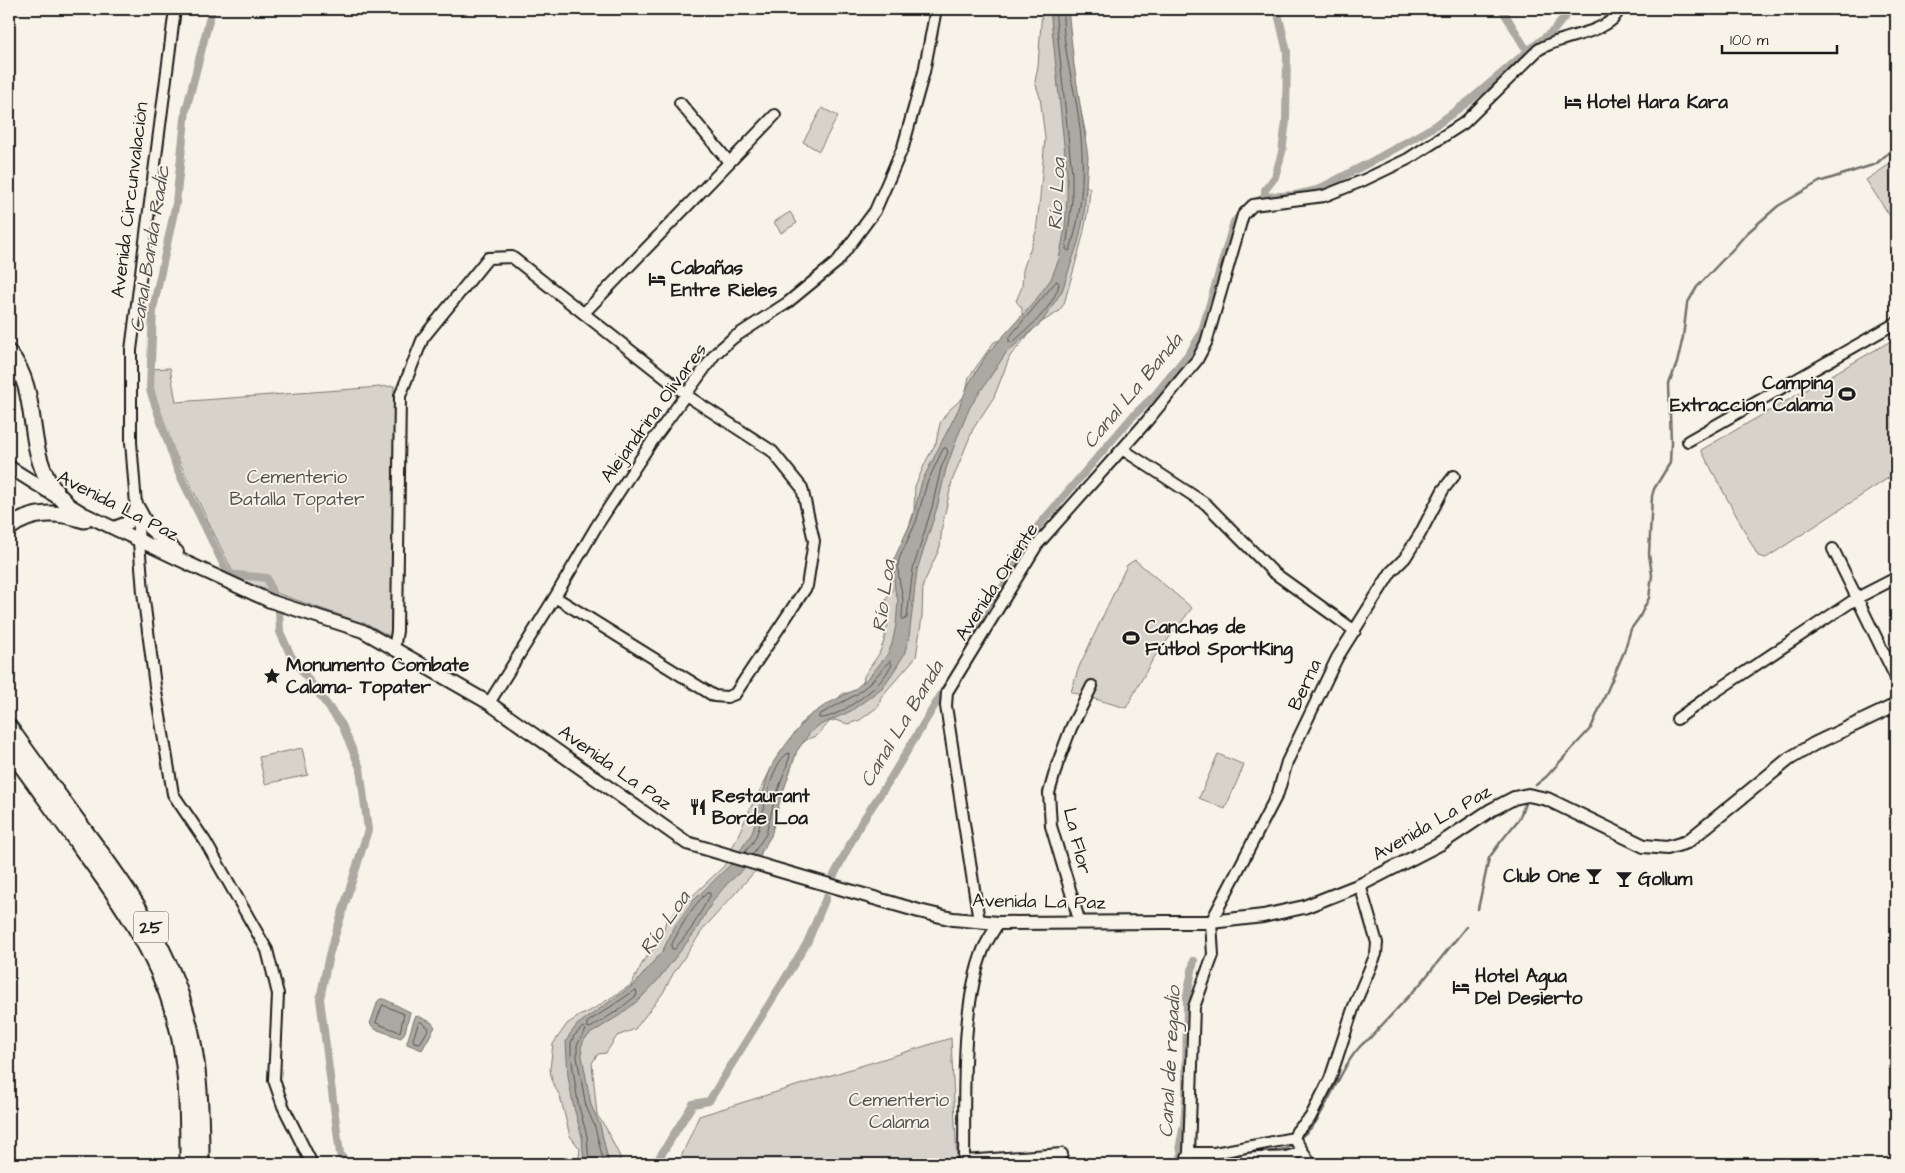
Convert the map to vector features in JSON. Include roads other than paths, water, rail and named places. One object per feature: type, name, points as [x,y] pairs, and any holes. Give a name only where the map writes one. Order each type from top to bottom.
[{"type":"highway","points":[[9,353],[17,364],[25,383],[42,467],[53,488],[65,502]]},
{"type":"highway","points":[[9,528],[24,519],[40,514],[66,514],[84,520]]},
{"type":"highway","name":"25","points":[[9,727],[134,899],[166,958],[184,1007],[193,1041],[200,1101],[201,1164]]},
{"type":"highway","name":"25","points":[[9,748],[116,895],[156,964],[174,1014],[180,1041],[187,1096],[188,1164]]},
{"type":"main road","name":"Avenida La Paz","points":[[9,467],[65,502],[139,543]]},
{"type":"main road","name":"Avenida La Paz","points":[[9,473],[84,520],[190,564],[270,601],[363,631],[489,703],[687,842],[919,911],[953,919],[998,923],[1211,922],[1263,916],[1304,907],[1360,885],[1440,844],[1509,800],[1522,796],[1535,796],[1547,799],[1644,846],[1660,849],[1676,846],[1695,837],[1776,768],[1795,755],[1896,705]]},
{"type":"main road","points":[[114,528],[127,523],[136,507]]},
{"type":"main road","points":[[136,507],[152,532],[190,564]]},
{"type":"street","name":"Avenida Circunvalación","points":[[175,9],[132,350],[131,442],[139,543],[155,686],[173,794],[205,841],[267,950],[278,994],[274,1080],[283,1106],[312,1164]]},
{"type":"street","name":"Alejandrina Olivares","points":[[489,703],[596,527],[715,354],[733,338],[787,304],[837,262],[875,211],[903,147],[924,72],[936,9]]},
{"type":"street","name":"Avenida Oriente","points":[[979,921],[946,706],[947,692],[1037,545],[1197,360],[1206,343],[1243,215],[1253,205],[1324,196],[1408,159],[1464,123],[1538,50],[1549,43],[1601,25],[1612,19],[1620,9]]},
{"type":"street","points":[[680,103],[729,162]]},
{"type":"street","points":[[584,313],[776,115]]},
{"type":"street","points":[[394,649],[397,631],[400,396],[423,338],[488,258],[512,257],[686,394],[772,451],[802,488],[814,542],[807,586],[735,694],[721,697],[714,696],[555,597]]},
{"type":"street","points":[[1688,441],[1896,323]]},
{"type":"street","points":[[1122,449],[1206,504],[1273,572],[1355,632]]},
{"type":"street","name":"Berna","points":[[1211,922],[1278,793],[1287,762],[1337,658],[1391,572],[1405,558],[1443,490],[1454,476]]},
{"type":"street","points":[[1833,549],[1896,678]]},
{"type":"street","points":[[1677,719],[1708,696],[1857,598],[1896,578]]},
{"type":"street","name":"La Flor","points":[[1080,922],[1051,826],[1049,793],[1070,728],[1092,686]]},
{"type":"street","points":[[1294,1138],[1297,1131],[1310,1118],[1330,1079],[1354,1006],[1376,954],[1377,943],[1360,885]]},
{"type":"street","points":[[1186,1164],[1189,1153],[1194,1006],[1208,973],[1213,955],[1211,922]]},
{"type":"street","points":[[998,923],[983,950],[972,993],[965,1051],[962,1163],[1062,1154]]},
{"type":"street","points":[[1189,1153],[1214,1153],[1294,1138]]},
{"type":"street","points":[[1294,1138],[1312,1164]]},
{"type":"street","points":[[1233,1164],[1259,1158],[1287,1157],[1302,1152]]},
{"type":"water","points":[[1050,9],[1068,9],[1074,65],[1088,157],[1084,216],[1078,243],[1062,291],[1042,322],[1006,353],[970,407],[946,469],[937,508],[917,570],[909,637],[904,655],[892,674],[882,688],[851,711],[818,726],[809,734],[797,751],[779,804],[771,836],[760,854],[727,884],[714,899],[695,932],[657,981],[640,999],[584,1040],[581,1047],[591,1105],[600,1125],[609,1164],[584,1164],[582,1137],[568,1076],[566,1042],[570,1034],[578,1024],[635,984],[663,950],[675,926],[691,903],[731,864],[752,833],[768,775],[774,761],[793,735],[809,716],[854,690],[870,676],[887,655],[892,644],[896,625],[898,600],[895,591],[893,565],[912,520],[922,481],[958,410],[968,385],[987,354],[1035,301],[1051,279],[1059,259],[1065,228],[1067,174]]},
{"type":"water","points":[[380,999],[384,999],[410,1012],[405,1032],[401,1038],[375,1029],[370,1024]]},
{"type":"water","points":[[418,1016],[431,1022],[435,1027],[422,1050],[407,1044],[415,1017]]},
{"type":"waterway","name":"Canal Banda Radic","points":[[212,9],[186,110],[176,203],[153,309],[150,390],[177,469],[228,574],[267,578],[273,595]]},
{"type":"waterway","points":[[1265,197],[1265,190],[1275,177],[1282,152],[1286,121],[1287,52],[1277,9]]},
{"type":"waterway","name":"Canal La Banda","points":[[1254,203],[1265,197],[1295,195],[1317,190],[1435,126],[1469,101],[1529,50],[1524,46],[1502,9]]},
{"type":"waterway","points":[[1529,50],[1554,30],[1571,9]]},
{"type":"waterway","points":[[1536,785],[1546,777],[1591,728],[1624,652],[1631,629],[1649,598],[1652,575],[1649,554],[1652,496],[1654,489],[1670,463],[1669,384],[1677,363],[1683,337],[1687,304],[1697,287],[1746,234],[1778,206],[1819,182],[1876,164],[1896,146]]},
{"type":"waterway","name":"Canal La Banda","points":[[977,634],[1017,562],[1022,545],[1132,417],[1155,395],[1190,352],[1201,334],[1234,222],[1245,210]]},
{"type":"waterway","name":"Canal Banda Radic","points":[[279,610],[280,632],[291,656],[342,725],[360,768],[368,830],[329,955],[320,999],[340,1154],[347,1164]]},
{"type":"waterway","name":"Canal La Banda","points":[[833,877],[861,823],[889,781],[947,685]]},
{"type":"waterway","points":[[1478,909],[1489,858],[1519,819],[1526,801]]},
{"type":"waterway","points":[[657,1164],[693,1104],[709,1101],[807,943],[826,898]]},
{"type":"waterway","points":[[1299,1139],[1315,1123],[1346,1065],[1361,1045],[1369,1039],[1421,983],[1466,927]]},
{"type":"waterway","name":"Canal de regadio","points":[[1180,1164],[1182,1159],[1180,1144],[1184,1125],[1186,1097],[1187,995],[1194,961]]},
{"type":"waterway","points":[[1261,1153],[1286,1149],[1293,1145]]},
{"type":"waterway","points":[[1198,1164],[1238,1157]]},
{"type":"place","name":"Hotel Hara Kara","points":[[1573,102]]},
{"type":"place","name":"Cabañas Entre Rieles","points":[[657,279]]},
{"type":"place","name":"Camping Extraccion Calama","points":[[1847,394]]},
{"type":"place","name":"Canchas de Fútbol SportKing","points":[[1131,638]]},
{"type":"place","name":"Monumento Combate Calama- Topater","points":[[272,676]]},
{"type":"place","name":"Restaurant Borde Loa","points":[[698,807]]},
{"type":"place","name":"Club One","points":[[1594,876]]},
{"type":"place","name":"Gollum","points":[[1624,879]]},
{"type":"place","name":"Hotel Agua Del Desierto","points":[[1461,987]]},
{"type":"water label","name":"Río Loa","points":[[1057,194]]},
{"type":"water label","name":"Río Loa","points":[[884,596]]},
{"type":"water label","name":"Río Loa","points":[[665,923]]},
{"type":"park label","name":"Cementerio Batalla Topater","points":[[297,488]]},
{"type":"park label","name":"Cementerio Calama","points":[[899,1111]]}]
